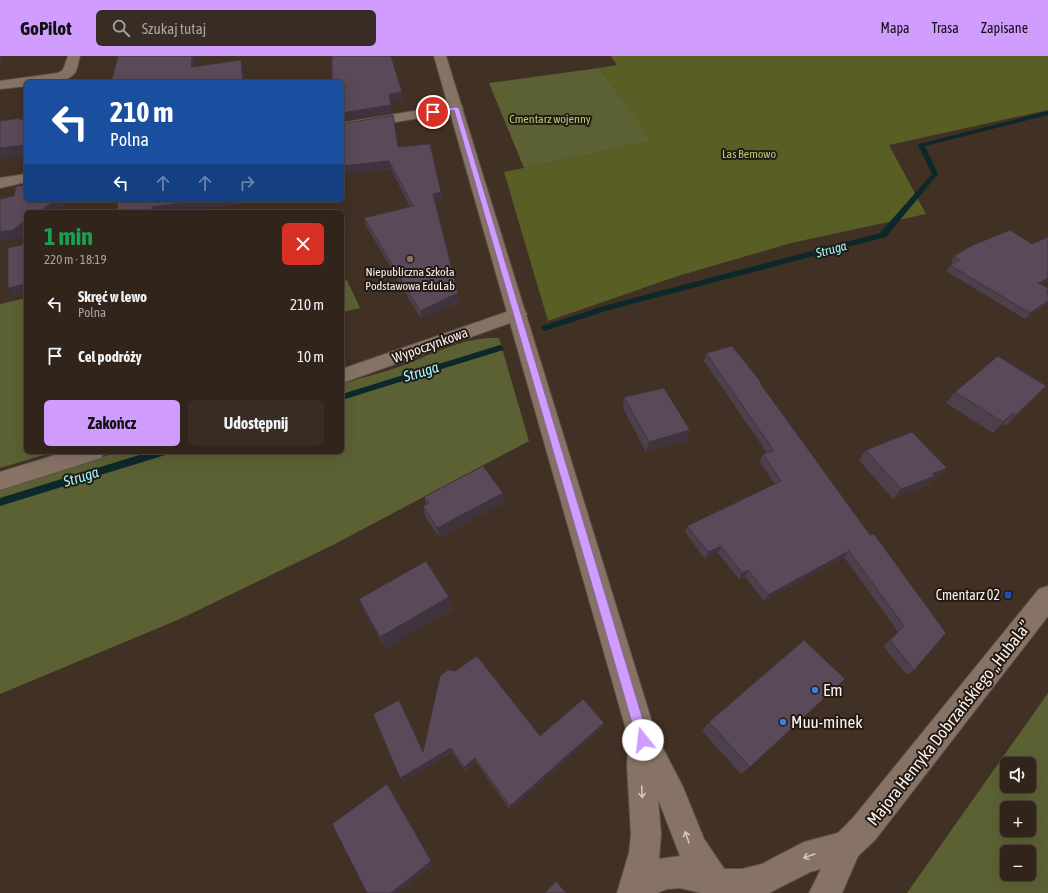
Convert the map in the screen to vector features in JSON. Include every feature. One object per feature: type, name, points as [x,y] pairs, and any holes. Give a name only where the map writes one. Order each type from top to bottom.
[{"type":"main road","points":[[39,80],[62,76],[69,72],[74,56]]},
{"type":"main road","points":[[440,56],[518,314],[643,740],[673,797],[692,849],[721,887]]},
{"type":"main road","points":[[0,85],[24,82]]},
{"type":"main road","points":[[344,127],[456,108]]},
{"type":"main road","points":[[0,183],[24,178]]},
{"type":"main road","name":"Wypoczynkowa","points":[[344,375],[518,314]]},
{"type":"main road","points":[[0,481],[87,454]]},
{"type":"main road","name":"Majora Henryka Dobrzańskiego „Hubala”","points":[[825,893],[839,866],[847,846],[864,829],[1048,597]]},
{"type":"main road","points":[[634,892],[645,853],[646,834],[641,766],[643,740]]},
{"type":"main road","name":"Majora Henryka Dobrzańskiego „Hubala”","points":[[721,887],[742,885],[767,878],[804,858],[847,846]]},
{"type":"main road","points":[[634,892],[649,879],[662,874],[677,871],[692,872],[721,887]]},
{"type":"green space","name":"Las Bemowo","points":[[611,56],[1048,56],[1048,110],[889,145],[926,214],[791,243],[678,276],[548,321],[504,172],[652,141],[599,68],[617,65]]},
{"type":"green space","name":"Cmentarz wojenny","points":[[599,68],[653,141],[524,168],[489,83]]},
{"type":"green space","points":[[347,280],[360,308],[344,312],[344,281]]},
{"type":"green space","points":[[24,298],[24,454],[47,454],[0,468],[0,304]]},
{"type":"green space","points":[[499,338],[529,441],[333,545],[180,619],[0,694],[0,488],[111,454],[344,454],[344,383],[399,367],[457,344],[478,339]]},
{"type":"green space","points":[[1048,693],[1048,893],[907,893],[1000,761],[1000,793],[1036,793],[1036,757],[1003,757]]},
{"type":"building","points":[[118,56],[192,56],[191,67],[241,60],[243,80],[112,80]]},
{"type":"building","points":[[332,56],[391,56],[402,92],[389,94],[391,105],[344,113],[344,80],[332,80]]},
{"type":"building","points":[[393,115],[398,147],[430,144],[441,192],[433,194],[458,293],[420,311],[364,218],[413,206],[389,161],[344,166],[344,124]]},
{"type":"building","points":[[20,118],[20,120],[24,119],[24,145],[0,148],[0,121]]},
{"type":"building","points":[[24,185],[24,202],[53,202],[41,210],[24,210],[24,222],[13,230],[0,232],[0,199],[14,196],[16,186]]},
{"type":"building","points":[[118,202],[189,202],[152,207],[151,210],[117,210]]},
{"type":"building","points":[[1010,230],[1032,244],[1048,237],[1048,278],[1038,283],[1048,288],[1046,293],[1048,294],[1048,301],[1030,313],[950,265],[960,260],[954,256],[973,245]]},
{"type":"building","points":[[24,244],[24,284],[8,288],[8,248]]},
{"type":"building","points":[[732,346],[761,382],[760,383],[870,535],[874,534],[946,633],[914,670],[890,640],[904,626],[849,551],[768,595],[748,570],[742,573],[721,546],[708,552],[687,526],[781,481],[763,454],[774,451],[706,353]]},
{"type":"building","points":[[998,356],[1046,386],[1016,415],[1013,413],[1003,422],[955,392]]},
{"type":"building","points":[[664,388],[690,430],[649,442],[624,397]]},
{"type":"building","points":[[912,432],[947,468],[932,474],[935,476],[901,489],[866,450]]},
{"type":"building","points":[[483,466],[503,493],[437,528],[423,506],[429,503],[424,497]]},
{"type":"building","points":[[426,561],[449,597],[380,637],[359,599]]},
{"type":"building","points":[[804,640],[845,679],[750,767],[709,722]]},
{"type":"building","points":[[477,656],[540,736],[583,699],[604,723],[510,806],[475,758],[464,767],[451,748],[400,778],[373,714],[399,700],[423,752],[440,676],[448,670],[455,671]]},
{"type":"building","points":[[387,784],[431,861],[391,893],[367,893],[332,824]]},
{"type":"building","points":[[556,881],[566,893],[545,893]]},
{"type":"waterway","name":"Struga","points":[[545,328],[607,308],[883,235],[935,174],[921,145],[1048,113]]},
{"type":"waterway","name":"Struga","points":[[344,396],[500,348]]},
{"type":"waterway","name":"Struga","points":[[0,502],[156,454]]},
{"type":"place","name":"Niepubliczna Szkoła Podstawowa EduLab","points":[[410,259]]},
{"type":"place","name":"Cmentarz 02","points":[[1008,595]]},
{"type":"place","name":"Em","points":[[815,690]]},
{"type":"place","name":"Muu-minek","points":[[783,722]]},
{"type":"route","points":[[433,112],[456,108],[465,144],[518,314],[643,740]]}]
